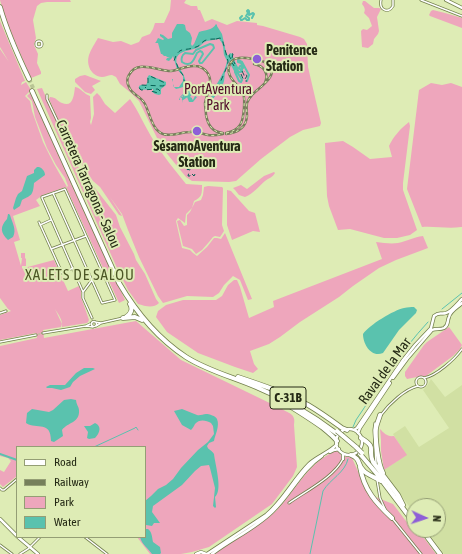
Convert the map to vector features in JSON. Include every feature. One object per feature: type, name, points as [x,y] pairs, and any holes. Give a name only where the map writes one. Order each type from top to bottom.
[{"type":"highway","points":[[0,7],[3,19],[28,80],[0,16]]},
{"type":"highway","name":"Carretera Tarragona - Salou","points":[[234,377],[198,362],[173,345],[149,323],[136,306],[121,282],[33,91],[119,283],[126,296],[141,316],[172,347],[186,357],[215,371],[256,384],[291,400],[321,418],[361,454],[403,506]]},
{"type":"highway","points":[[123,318],[128,316],[132,309],[126,296]]},
{"type":"highway","points":[[123,318],[138,318],[155,331]]},
{"type":"highway","points":[[234,377],[256,383],[292,397],[308,405],[347,430]]},
{"type":"highway","points":[[234,377],[292,407],[333,436],[337,442]]},
{"type":"highway","points":[[380,415],[376,431],[379,462],[383,474],[403,506]]},
{"type":"highway","points":[[361,438],[370,444],[373,462],[395,491]]},
{"type":"highway","points":[[349,455],[357,458],[363,471],[380,481],[403,506]]},
{"type":"highway","points":[[359,461],[363,478],[369,493],[377,504],[392,518]]},
{"type":"highway","name":"C-31B","points":[[403,506],[406,510]]},
{"type":"highway","name":"C-31B","points":[[403,506],[406,511]]},
{"type":"highway","points":[[427,538],[439,554]]},
{"type":"street","points":[[381,1],[382,8],[384,10],[388,10],[394,4],[393,0]]},
{"type":"street","points":[[421,0],[462,16]]},
{"type":"street","points":[[446,0],[462,8]]},
{"type":"street","points":[[47,95],[47,99],[66,139],[71,143]]},
{"type":"street","points":[[53,193],[102,303],[115,300],[65,189],[53,193],[42,198],[83,292],[83,298],[92,318],[93,323],[91,325],[93,327]]},
{"type":"street","points":[[40,225],[51,220]]},
{"type":"street","points":[[39,222],[62,273],[73,268]]},
{"type":"street","points":[[51,249],[86,236]]},
{"type":"street","points":[[83,292],[92,280],[103,274]]},
{"type":"street","name":"Raval de la Mar","points":[[354,430],[357,428],[403,360],[431,328],[435,315],[438,313],[448,312],[462,299]]},
{"type":"street","name":"Raval de la Mar","points":[[358,433],[364,420],[407,359],[432,330],[437,328],[442,329],[448,324],[448,318],[451,313],[462,303]]},
{"type":"street","points":[[0,313],[6,311]]},
{"type":"street","points":[[444,313],[448,318]]},
{"type":"street","points":[[43,333],[123,318]]},
{"type":"street","points":[[93,323],[96,326]]},
{"type":"street","points":[[86,326],[93,327],[101,323]]},
{"type":"street","points":[[432,323],[437,328]]},
{"type":"street","points":[[0,342],[36,335]]},
{"type":"street","points":[[376,465],[374,430],[380,415],[412,388],[419,377],[424,378],[430,376],[451,362],[462,349]]},
{"type":"street","points":[[412,388],[424,386],[430,376]]},
{"type":"street","points":[[196,554],[201,552],[206,554],[262,518],[281,500],[305,467],[314,459],[334,448],[340,434],[343,431],[354,430],[358,433],[362,443],[360,449],[356,453],[343,459],[336,469],[325,478],[289,503]]},
{"type":"street","points":[[337,442],[339,450],[349,455]]},
{"type":"street","points":[[212,554],[268,516],[280,504],[298,479],[311,465],[327,453],[334,450],[339,450]]},
{"type":"street","points":[[343,453],[343,459]]},
{"type":"street","points":[[0,488],[3,490],[16,480]]},
{"type":"street","points":[[377,480],[379,493],[385,509],[422,554]]},
{"type":"street","points":[[0,519],[16,534]]},
{"type":"street","points":[[20,538],[38,554]]},
{"type":"street","points":[[20,554],[27,551],[39,538]]},
{"type":"street","points":[[86,538],[107,554]]},
{"type":"street","points":[[0,545],[12,554]]},
{"type":"shaded area","points":[[431,379],[445,397],[462,385],[462,554],[444,554],[432,538],[446,538],[446,498],[406,498],[406,502],[384,470],[406,455],[393,434],[405,426],[419,447],[449,428],[423,390]]},
{"type":"green space","points":[[0,0],[70,0],[71,2],[47,2],[41,3],[37,6],[33,20],[36,38],[34,45],[38,54],[37,63],[41,74],[31,78],[6,21]]},
{"type":"green space","name":"PortAventura Park","points":[[171,0],[186,0],[184,3],[191,6],[197,6],[205,22],[212,19],[227,25],[237,21],[257,23],[257,25],[304,39],[307,44],[308,67],[321,123],[320,126],[303,130],[290,137],[261,159],[236,181],[192,181],[186,177],[164,150],[139,101],[120,84],[116,77],[112,75],[102,77],[95,75],[90,69],[88,63],[90,53],[98,38],[113,42],[121,41],[131,45],[139,42],[142,37],[150,34],[155,23],[164,23],[170,10]]},
{"type":"green space","points":[[363,1],[374,8],[381,9],[377,17],[378,34],[374,39],[373,44],[368,48],[362,47],[361,31],[363,29],[367,30],[372,26],[369,18],[364,13],[365,9],[362,4]]},
{"type":"green space","points":[[433,10],[462,18],[462,28],[430,16],[431,11]]},
{"type":"green space","points":[[0,21],[25,81],[22,82],[21,85],[26,82],[31,90],[25,96],[30,101],[32,111],[43,142],[67,187],[65,178],[47,148],[35,117],[32,101],[27,96],[31,92],[72,184],[70,185],[72,185],[125,300],[119,303],[66,187],[43,195],[36,200],[40,206],[13,216],[20,240],[14,242],[21,266],[21,253],[25,253],[26,266],[22,266],[22,268],[35,282],[24,268],[54,260],[68,291],[79,286],[89,320],[87,323],[62,327],[62,324],[61,327],[43,330],[44,338],[136,321],[181,360],[282,409],[293,416],[297,467],[293,476],[272,504],[209,547],[181,554],[150,554],[138,538],[146,538],[146,446],[16,446],[16,477],[3,487],[0,484],[0,470],[4,472],[11,461],[8,458],[0,456],[0,346],[37,338],[36,333],[0,340],[0,315],[11,311],[0,298],[0,49],[9,62],[0,47]],"holes":[[[55,309],[59,315],[62,324]]]},
{"type":"green space","points":[[85,75],[101,81],[92,86],[95,90],[91,94],[85,92],[75,82],[75,79]]},
{"type":"green space","points":[[431,83],[442,85],[451,83],[462,87],[462,227],[422,227],[407,189],[419,90]]},
{"type":"green space","points":[[75,87],[90,96],[91,125],[94,114],[93,97],[97,93],[105,104],[115,113],[130,99],[158,147],[186,184],[202,185],[201,195],[194,201],[192,208],[186,214],[185,223],[178,218],[176,221],[182,248],[190,250],[197,256],[214,238],[221,239],[225,233],[252,299],[248,300],[240,280],[233,276],[224,285],[219,293],[213,297],[187,296],[163,303],[139,257],[122,214],[110,197],[122,216],[119,215],[100,187],[93,181],[79,161],[77,153],[73,145],[66,137],[49,99],[52,97],[62,103],[69,104],[72,100]]},
{"type":"green space","points":[[42,88],[64,139],[69,144],[74,154],[77,165],[116,215],[120,227],[136,260],[145,274],[159,303],[157,305],[149,306],[138,304],[128,290],[37,89]]},
{"type":"green space","points":[[409,122],[410,126],[403,190],[417,230],[410,235],[397,238],[384,238],[350,229],[338,230],[327,196],[325,143],[343,141],[370,159],[392,157],[389,146],[403,127]]},
{"type":"green space","points":[[274,172],[275,173],[273,176],[245,197],[239,195],[233,188],[241,185],[247,189],[264,176]]},
{"type":"green space","points":[[208,186],[223,188],[222,225],[224,231],[220,237],[213,237],[202,250],[196,254],[192,249],[183,246],[177,221],[180,220],[184,226],[187,225],[187,215],[195,202],[201,200],[204,187]]},
{"type":"green space","points":[[227,190],[231,191],[249,211],[255,213],[260,232],[253,231],[232,240],[227,225]]},
{"type":"green space","points":[[423,236],[428,248],[379,268],[280,337],[269,344],[250,351],[254,364],[258,369],[253,373],[198,353],[167,332],[156,317],[158,311],[166,305],[183,300],[216,300],[222,296],[228,285],[234,280],[237,280],[249,318],[274,307],[273,301],[382,259],[376,242],[398,243]]},
{"type":"green space","points":[[449,327],[462,345],[460,349],[426,376],[407,379],[405,372],[424,345]]},
{"type":"green space","points":[[380,429],[388,435],[394,436],[407,455],[384,470],[381,451]]},
{"type":"green space","points":[[337,451],[341,456],[352,458],[368,494],[393,504],[406,521],[406,538],[424,538],[436,554],[213,554],[259,524],[277,510],[317,462]]},
{"type":"water","points":[[177,24],[183,24],[185,25],[186,30],[190,33],[192,38],[192,46],[199,32],[211,29],[216,24],[222,34],[226,52],[228,56],[230,53],[233,54],[238,71],[235,73],[229,61],[225,72],[223,85],[215,93],[216,95],[213,99],[211,96],[202,91],[196,92],[196,94],[193,93],[190,97],[193,100],[195,96],[197,97],[193,102],[189,102],[186,92],[181,97],[183,97],[182,103],[182,98],[180,97],[186,89],[183,87],[176,89],[174,87],[179,87],[183,81],[183,76],[177,69],[173,56],[169,61],[166,60],[167,58],[170,58],[161,54],[158,43],[155,42],[158,38],[164,39],[160,36],[160,34],[168,39],[172,38],[172,33]],"holes":[[[219,39],[222,43],[224,55],[227,61],[218,82],[211,93],[207,92],[204,87],[192,90],[187,84],[176,62],[178,55],[197,48],[206,42]]]},
{"type":"water","points":[[149,75],[166,82],[166,85],[161,89],[161,94],[155,94],[151,91],[153,91],[153,89],[140,90],[139,86],[146,85]]},
{"type":"water","points":[[37,167],[42,169],[45,175],[34,183],[31,194],[22,200],[20,206],[14,210],[13,208],[16,198],[22,191],[27,176],[34,173],[34,170]]},
{"type":"water","points":[[8,214],[10,215],[14,226],[14,234],[13,237],[8,240],[2,232],[2,227]]},
{"type":"water","points":[[408,307],[414,307],[417,310],[416,313],[399,330],[383,353],[375,354],[368,349],[363,338],[363,334],[366,330],[382,318],[394,312]]},
{"type":"water","points":[[84,368],[95,369],[80,376],[70,387],[61,390],[46,387],[50,385],[65,385],[76,373]]},
{"type":"water","points":[[64,400],[76,400],[79,408],[78,417],[76,420],[64,427],[62,430],[63,436],[54,442],[51,441],[49,430],[26,423],[27,413],[32,409],[49,412]]},
{"type":"water","points":[[182,409],[198,415],[211,415],[217,419],[218,427],[214,441],[209,443],[207,446],[214,454],[218,477],[218,489],[215,497],[216,507],[215,508],[213,506],[215,488],[209,465],[201,466],[182,485],[153,506],[152,512],[160,523],[154,523],[152,526],[146,525],[146,500],[158,489],[173,479],[181,468],[208,442],[214,434],[213,426],[207,421],[198,421],[191,430],[182,425],[174,411]]},
{"type":"water","points":[[95,423],[99,426],[99,432],[95,438],[89,439],[87,438],[88,432],[84,426],[90,426]]},
{"type":"water","points":[[146,529],[148,529],[152,535],[153,542],[160,547],[161,553],[152,554],[140,538],[146,538]]},
{"type":"waterway","points":[[242,16],[240,18],[241,20],[245,18],[249,20],[246,16],[248,10],[249,15],[254,14],[252,18]]},
{"type":"waterway","points":[[210,44],[213,45],[214,48],[202,63],[199,61],[203,54],[200,51],[190,64],[185,64],[182,62],[182,57],[185,53],[193,54],[196,50],[210,44]]},
{"type":"waterway","points":[[243,68],[238,60],[242,62],[249,75],[247,81]]},
{"type":"waterway","points":[[235,64],[238,69]]},
{"type":"waterway","points":[[236,70],[242,80],[241,82],[239,81],[235,72],[236,70],[241,72],[239,68],[240,66],[242,67],[242,71]]},
{"type":"waterway","points":[[184,95],[186,95],[186,97],[183,99],[184,95]]},
{"type":"waterway","points":[[442,309],[462,293]]},
{"type":"waterway","points":[[353,427],[356,420],[390,370],[408,345],[428,322]]},
{"type":"waterway","points":[[96,446],[136,427],[138,430]]},
{"type":"waterway","points":[[0,454],[16,460]]},
{"type":"waterway","points":[[310,554],[323,491],[341,472],[348,459]]},
{"type":"ferry route","points":[[216,39],[222,39],[228,62],[218,90],[211,94],[203,89],[195,91],[189,89],[185,85],[183,75],[174,61],[176,56],[182,50],[197,47],[207,40],[216,39]]},
{"type":"ferry route","points":[[234,66],[230,62],[230,53],[233,54],[232,58],[235,64]]},
{"type":"ferry route","points":[[242,71],[245,79],[247,76],[244,71]]},
{"type":"ferry route","points":[[241,74],[244,81],[247,81]]},
{"type":"ferry route","points":[[148,83],[148,78],[150,76],[165,83],[163,86],[141,85],[139,87],[141,90],[158,89],[160,91],[158,93],[151,91]]},
{"type":"ferry route","points":[[195,174],[194,176],[191,173],[190,176],[188,176],[189,172],[187,169],[191,169],[188,164],[188,158],[190,158],[189,162],[192,158],[194,160],[192,163],[193,164],[197,162],[196,165],[198,168]]},
{"type":"tunnel","points":[[29,79],[34,90]]},
{"type":"tunnel","points":[[36,335],[43,333]]},
{"type":"railway","points":[[226,133],[235,130],[240,125],[244,108],[243,93],[230,76],[229,68],[231,63],[233,60],[238,58],[249,58],[266,63],[271,67],[271,76],[249,99],[247,103],[247,116],[245,124],[237,131],[226,134]]},
{"type":"railway","points":[[254,64],[265,70],[265,83]]},
{"type":"railway","points":[[223,133],[213,130],[207,119],[205,103],[210,87],[210,79],[209,75],[202,68],[192,66],[166,71],[142,67],[133,70],[129,75],[128,85],[130,90],[143,101],[156,129],[159,132],[170,135],[187,132],[197,132],[210,135],[223,134]]},
{"type":"place","name":"Penitence Station","points":[[257,59]]},
{"type":"place","name":"SésamoAventura Station","points":[[197,131]]},
{"type":"district","name":"XALETS DE SALOU","points":[[80,275]]}]
